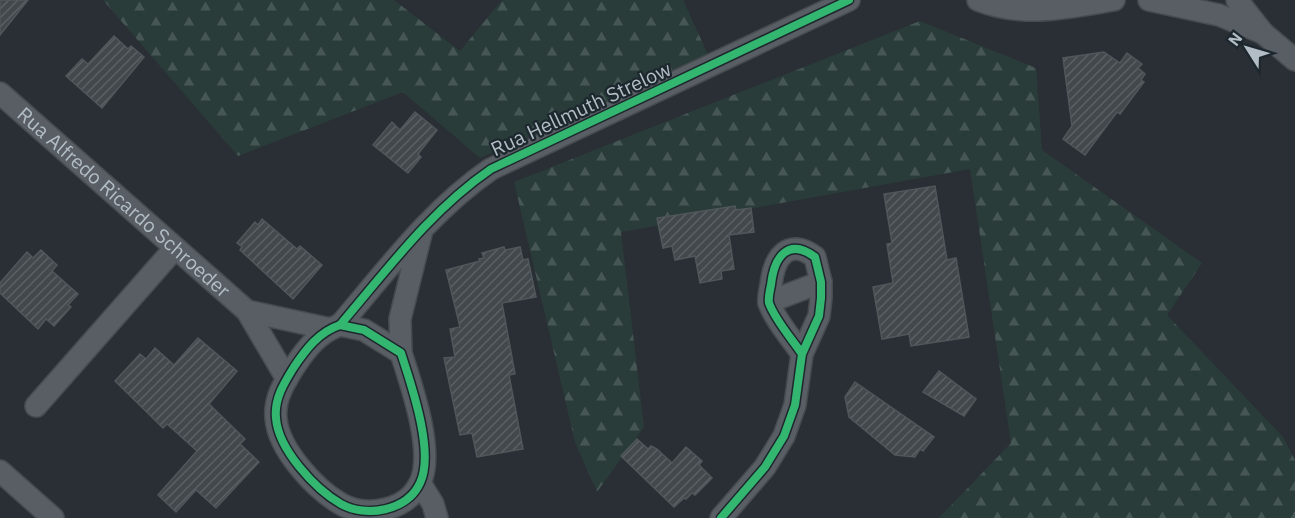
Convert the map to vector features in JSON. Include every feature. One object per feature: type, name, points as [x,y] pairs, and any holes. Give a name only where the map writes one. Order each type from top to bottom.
[{"type":"street","name":"Rua Hellmuth Strelow","points":[[335,327],[423,227],[471,182],[491,169],[849,0]]},
{"type":"street","points":[[978,0],[997,8],[1027,12],[1058,10],[1114,0]]},
{"type":"street","points":[[1149,0],[1219,15],[1263,33]]},
{"type":"street","points":[[1237,0],[1263,33],[1295,60]]},
{"type":"street","name":"Rua Alfredo Ricardo Schroeder","points":[[0,93],[248,311],[287,379]]},
{"type":"street","points":[[401,353],[364,330],[335,327],[314,341],[279,392],[276,419],[288,453],[348,511],[374,512],[400,505],[420,483],[425,456],[418,409],[401,353],[400,319],[423,227]]},
{"type":"street","points":[[36,406],[175,248]]},
{"type":"street","points":[[721,518],[765,467],[784,436],[795,405],[802,354],[819,316],[821,282],[815,257],[804,249],[792,248],[778,258],[772,274],[769,302],[802,354]]},
{"type":"street","points":[[769,302],[821,282]]},
{"type":"street","name":"Rua Alfredo Ricardo Schroeder","points":[[248,311],[335,327]]},
{"type":"street","points":[[0,471],[53,518]]},
{"type":"street","points":[[420,483],[434,504],[437,518]]},
{"type":"green space","points":[[103,0],[394,0],[460,51],[502,0],[683,0],[710,59],[480,158],[403,92],[238,156]]},
{"type":"green space","points":[[920,21],[1036,68],[1042,150],[1202,263],[1167,315],[1283,437],[1295,460],[1295,518],[939,518],[1011,443],[970,169],[621,232],[644,427],[597,492],[575,442],[514,182]]},
{"type":"building","points":[[0,0],[28,0],[0,35]]},
{"type":"building","points":[[114,36],[128,49],[131,46],[144,57],[102,108],[66,76],[82,59],[88,64]]},
{"type":"building","points":[[1104,52],[1120,63],[1127,53],[1142,64],[1138,68],[1145,74],[1141,80],[1144,82],[1120,114],[1117,112],[1085,155],[1063,139],[1072,126],[1063,58]]},
{"type":"building","points":[[415,112],[437,130],[418,154],[421,157],[408,173],[373,145],[392,122],[400,130]]},
{"type":"building","points":[[935,186],[947,260],[956,258],[969,337],[911,346],[909,334],[882,339],[873,287],[893,283],[887,244],[892,243],[884,194]]},
{"type":"building","points":[[735,206],[736,210],[751,208],[754,232],[729,235],[734,269],[721,271],[722,279],[700,283],[695,256],[675,260],[672,246],[663,248],[657,218]]},
{"type":"building","points":[[262,219],[297,249],[300,246],[322,265],[293,299],[240,250],[242,247],[237,243],[255,222],[258,225]]},
{"type":"building","points":[[504,247],[505,250],[520,247],[523,260],[528,259],[536,297],[502,303],[515,374],[509,375],[523,449],[477,457],[472,433],[460,435],[444,358],[455,357],[450,329],[460,327],[446,270],[480,261],[479,259],[484,258],[482,253]]},
{"type":"building","points":[[41,250],[57,265],[52,271],[78,294],[68,305],[71,307],[54,326],[46,319],[38,329],[0,293],[0,283],[27,252],[33,258]]},
{"type":"building","points":[[198,338],[237,371],[209,404],[245,439],[240,444],[259,462],[216,508],[196,490],[176,512],[158,495],[197,451],[167,424],[163,428],[115,381],[140,354],[146,359],[155,348],[174,365]]},
{"type":"building","points":[[939,371],[976,399],[964,416],[923,392]]},
{"type":"building","points":[[855,382],[934,437],[923,451],[920,449],[915,457],[895,455],[849,417],[845,397]]},
{"type":"building","points":[[637,439],[648,449],[651,446],[657,449],[672,463],[686,447],[702,461],[699,465],[712,478],[695,495],[692,493],[674,507],[621,456]]},
{"type":"cycle path","points":[[340,325],[429,222],[469,185],[491,169],[849,0]]},
{"type":"cycle path","points":[[721,518],[765,467],[784,436],[795,405],[802,354],[819,316],[821,298],[821,282],[815,257],[797,249],[784,253],[775,266],[769,301],[775,316],[802,354]]},
{"type":"cycle path","points":[[340,325],[364,330],[401,353],[410,382],[423,436],[424,470],[414,493],[396,506],[362,511],[341,504],[320,489],[300,467],[283,442],[278,430],[277,404],[280,391],[287,379],[308,348],[326,332],[340,325]]}]
